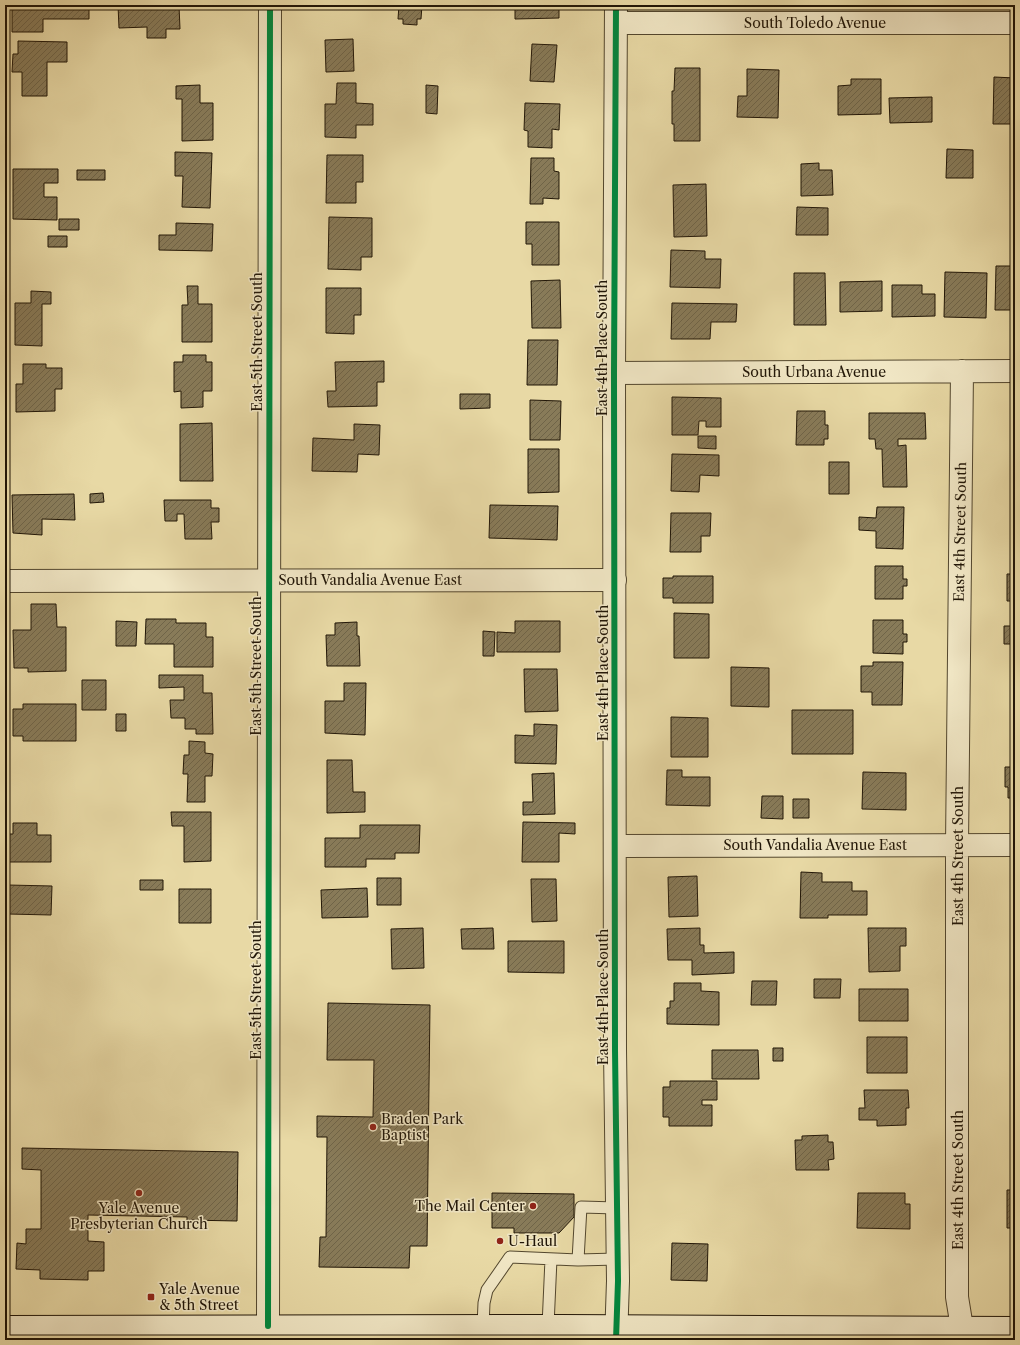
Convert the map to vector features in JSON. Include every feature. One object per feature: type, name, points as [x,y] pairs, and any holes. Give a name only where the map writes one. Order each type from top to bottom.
[{"type":"street","name":"East 5th Street South","points":[[268,1326],[270,5]]},
{"type":"street","name":"South Toledo Avenue","points":[[616,14],[1015,23]]},
{"type":"street","name":"East 4th Place South","points":[[616,14],[614,373],[617,1208],[616,1334]]},
{"type":"street","name":"East 4th Street South","points":[[962,371],[957,845],[957,1297],[963,1334]]},
{"type":"street","name":"South Urbana Avenue","points":[[614,373],[1015,371]]},
{"type":"street","name":"South Vandalia Avenue East","points":[[5,581],[615,580]]},
{"type":"street","name":"South Vandalia Avenue East","points":[[615,846],[1015,845]]},
{"type":"street","points":[[5,1327],[548,1326],[616,1334],[963,1334],[1015,1328]]},
{"type":"lane","points":[[578,1260],[581,1207],[617,1208]]},
{"type":"lane","points":[[483,1326],[484,1303],[487,1290],[510,1257],[578,1260],[617,1259]]},
{"type":"lane","points":[[548,1326],[550,1259]]},
{"type":"building","points":[[12,5],[89,5],[89,19],[43,19],[43,32],[12,32]]},
{"type":"building","points":[[118,5],[179,6],[180,29],[166,29],[166,38],[147,38],[147,27],[119,28]]},
{"type":"building","points":[[399,5],[422,5],[421,19],[417,19],[417,25],[403,24],[403,19],[398,19]]},
{"type":"building","points":[[515,5],[559,5],[559,18],[515,19]]},
{"type":"building","points":[[353,39],[354,71],[326,72],[325,40]]},
{"type":"building","points":[[18,41],[67,42],[67,62],[47,62],[47,96],[22,96],[22,72],[12,72],[13,54],[18,54]]},
{"type":"building","points":[[532,44],[557,45],[554,82],[530,81]]},
{"type":"building","points":[[675,68],[700,68],[700,141],[674,141],[674,124],[672,124],[672,91],[674,91]]},
{"type":"building","points":[[747,69],[779,70],[778,118],[737,117],[738,96],[747,96]]},
{"type":"building","points":[[994,77],[1015,78],[1015,124],[993,124]]},
{"type":"building","points":[[851,79],[881,79],[881,114],[838,115],[838,86],[851,85]]},
{"type":"building","points":[[337,83],[356,83],[356,103],[373,104],[373,125],[356,125],[356,138],[325,137],[325,104],[336,104]]},
{"type":"building","points":[[200,85],[200,103],[213,103],[213,140],[182,141],[182,99],[176,99],[176,86]]},
{"type":"building","points":[[426,85],[438,86],[437,114],[426,113]]},
{"type":"building","points":[[932,97],[932,122],[890,123],[889,98]]},
{"type":"building","points":[[525,103],[560,104],[559,130],[552,129],[552,148],[528,147],[528,131],[524,130]]},
{"type":"building","points":[[947,149],[973,150],[973,178],[946,178]]},
{"type":"building","points":[[175,152],[212,153],[210,208],[182,207],[183,176],[175,176]]},
{"type":"building","points":[[327,155],[363,155],[363,182],[356,182],[356,203],[326,203]]},
{"type":"building","points":[[531,158],[554,158],[554,171],[559,172],[559,199],[543,198],[543,204],[530,204]]},
{"type":"building","points":[[819,163],[819,170],[832,170],[833,195],[801,196],[801,164]]},
{"type":"building","points":[[13,169],[58,169],[58,183],[44,183],[44,197],[57,197],[57,220],[13,219]]},
{"type":"building","points":[[77,170],[105,170],[105,180],[77,180]]},
{"type":"building","points":[[706,184],[707,236],[674,237],[673,185]]},
{"type":"building","points":[[797,207],[828,208],[828,235],[796,235]]},
{"type":"building","points":[[329,217],[372,218],[372,257],[361,257],[361,270],[328,269]]},
{"type":"building","points":[[59,219],[79,219],[79,230],[59,230]]},
{"type":"building","points":[[526,222],[559,222],[559,265],[532,265],[532,244],[526,244]]},
{"type":"building","points":[[176,223],[213,224],[212,251],[159,250],[159,235],[176,235]]},
{"type":"building","points":[[48,236],[67,236],[67,247],[48,247]]},
{"type":"building","points":[[671,250],[705,251],[705,259],[721,259],[720,288],[670,287]]},
{"type":"building","points":[[1013,256],[1015,256],[1015,310],[995,310],[996,266],[1013,266]]},
{"type":"building","points":[[945,272],[987,273],[986,318],[944,317]]},
{"type":"building","points":[[794,273],[825,273],[826,325],[794,325]]},
{"type":"building","points":[[560,280],[561,328],[532,328],[531,281]]},
{"type":"building","points":[[882,281],[882,311],[840,312],[840,282]]},
{"type":"building","points":[[892,285],[922,285],[922,294],[935,294],[935,316],[892,317]]},
{"type":"building","points":[[187,286],[198,286],[198,304],[212,304],[212,342],[182,342],[182,305],[188,305]]},
{"type":"building","points":[[326,288],[361,288],[361,315],[354,315],[354,334],[326,333]]},
{"type":"building","points":[[31,291],[51,292],[51,304],[42,304],[42,346],[15,345],[15,303],[31,303]]},
{"type":"building","points":[[672,303],[737,304],[736,322],[711,322],[710,339],[671,339]]},
{"type":"building","points":[[528,340],[558,340],[557,385],[527,385]]},
{"type":"building","points":[[183,355],[206,355],[206,362],[212,362],[212,391],[203,391],[203,407],[181,408],[181,391],[174,392],[174,362],[183,362]]},
{"type":"building","points":[[384,361],[384,382],[377,382],[377,406],[328,407],[327,391],[336,391],[335,362]]},
{"type":"building","points":[[23,364],[46,364],[46,368],[62,368],[62,389],[55,389],[55,411],[16,412],[16,384],[23,384]]},
{"type":"building","points":[[460,394],[490,394],[490,408],[460,409]]},
{"type":"building","points":[[672,397],[721,398],[721,427],[706,427],[706,421],[699,421],[698,435],[672,435]]},
{"type":"building","points":[[530,400],[561,401],[560,440],[530,440]]},
{"type":"building","points":[[797,411],[825,411],[825,425],[828,425],[828,439],[824,439],[824,445],[796,445]]},
{"type":"building","points":[[869,413],[925,413],[926,439],[898,439],[898,446],[906,445],[907,487],[883,487],[882,449],[876,449],[875,439],[869,439]]},
{"type":"building","points":[[212,423],[213,481],[180,481],[180,424]]},
{"type":"building","points":[[354,424],[380,425],[379,455],[358,454],[357,472],[312,471],[313,438],[354,440]]},
{"type":"building","points":[[1013,429],[1015,429],[1015,461],[1013,461]]},
{"type":"building","points":[[698,436],[716,436],[716,449],[698,448]]},
{"type":"building","points":[[528,449],[559,449],[559,492],[528,493]]},
{"type":"building","points":[[672,454],[719,455],[719,476],[700,475],[699,492],[671,491]]},
{"type":"building","points":[[829,462],[849,462],[849,494],[829,494]]},
{"type":"building","points":[[103,493],[104,502],[90,503],[90,494]]},
{"type":"building","points":[[74,494],[75,520],[42,519],[42,535],[13,533],[12,495]]},
{"type":"building","points":[[164,500],[211,500],[211,508],[219,508],[219,522],[211,522],[212,539],[185,539],[184,514],[177,514],[177,521],[165,521]]},
{"type":"building","points":[[490,505],[558,506],[557,540],[489,538]]},
{"type":"building","points":[[877,507],[904,507],[903,549],[876,548],[876,531],[859,530],[859,517],[876,518]]},
{"type":"building","points":[[671,513],[711,513],[710,536],[701,536],[701,552],[670,552]]},
{"type":"building","points":[[875,566],[903,566],[903,579],[907,579],[907,586],[903,586],[903,599],[875,599]]},
{"type":"building","points":[[1012,570],[1015,570],[1015,604],[1012,604],[1012,601],[1007,601],[1007,574],[1012,574]]},
{"type":"building","points":[[673,576],[713,576],[713,603],[673,603],[673,598],[663,598],[663,578],[673,578]]},
{"type":"building","points":[[31,604],[56,604],[57,627],[66,627],[66,671],[28,672],[28,668],[14,668],[13,630],[31,630]]},
{"type":"building","points":[[674,613],[709,614],[709,658],[674,658]]},
{"type":"building","points":[[1013,616],[1015,616],[1015,653],[1013,653],[1013,644],[1004,644],[1004,626],[1013,626]]},
{"type":"building","points":[[146,619],[176,619],[176,623],[206,623],[206,637],[213,637],[213,667],[174,667],[174,644],[145,644]]},
{"type":"building","points":[[873,620],[903,620],[903,634],[907,634],[907,642],[903,642],[903,654],[873,653]]},
{"type":"building","points":[[116,621],[137,622],[136,646],[116,646]]},
{"type":"building","points":[[515,621],[560,621],[560,652],[497,652],[497,632],[515,633]]},
{"type":"building","points":[[357,622],[360,666],[327,666],[326,635],[335,635],[335,623]]},
{"type":"building","points":[[483,631],[495,632],[494,656],[483,656]]},
{"type":"building","points":[[873,662],[903,662],[902,705],[872,705],[872,692],[861,692],[861,666],[873,666]]},
{"type":"building","points":[[731,667],[769,668],[769,707],[731,706]]},
{"type":"building","points":[[524,669],[557,669],[558,711],[525,712]]},
{"type":"building","points":[[159,675],[203,675],[203,693],[212,693],[213,734],[196,734],[196,729],[185,729],[185,718],[171,718],[170,700],[184,700],[184,687],[159,688]]},
{"type":"building","points":[[82,680],[106,680],[106,710],[82,710]]},
{"type":"building","points":[[344,683],[366,683],[365,735],[325,733],[325,701],[344,701]]},
{"type":"building","points":[[23,704],[76,704],[76,741],[23,741],[23,736],[13,736],[13,709],[23,709]]},
{"type":"building","points":[[792,710],[853,710],[853,754],[792,754]]},
{"type":"building","points":[[116,714],[126,714],[126,731],[116,731]]},
{"type":"building","points":[[671,717],[708,718],[708,757],[671,757]]},
{"type":"building","points":[[534,724],[557,725],[556,764],[515,763],[515,735],[534,736]]},
{"type":"building","points":[[189,741],[205,742],[205,753],[213,754],[212,776],[205,776],[205,802],[187,802],[188,774],[183,774],[184,755],[189,755]]},
{"type":"building","points":[[327,760],[352,760],[353,792],[365,792],[365,812],[327,813]]},
{"type":"building","points":[[1005,767],[1015,767],[1015,798],[1008,798],[1008,787],[1005,787]]},
{"type":"building","points":[[667,770],[682,770],[682,777],[710,777],[710,806],[666,805]]},
{"type":"building","points":[[863,772],[906,773],[906,810],[862,809]]},
{"type":"building","points":[[554,773],[555,814],[523,815],[523,802],[533,802],[532,774]]},
{"type":"building","points":[[762,796],[783,796],[783,819],[761,818]]},
{"type":"building","points":[[793,799],[809,799],[809,818],[793,818]]},
{"type":"building","points":[[171,812],[211,812],[211,861],[184,862],[184,826],[172,826]]},
{"type":"building","points":[[523,822],[575,823],[575,834],[559,833],[559,862],[522,862]]},
{"type":"building","points":[[13,823],[37,823],[37,835],[51,835],[51,862],[5,862],[5,834],[13,834]]},
{"type":"building","points":[[360,825],[420,825],[419,853],[395,853],[395,859],[366,859],[366,867],[325,867],[325,838],[360,838]]},
{"type":"building","points":[[801,872],[822,873],[822,882],[852,882],[852,891],[867,891],[867,915],[828,915],[828,918],[800,918]]},
{"type":"building","points":[[697,876],[698,916],[669,917],[668,877]]},
{"type":"building","points":[[377,878],[401,878],[401,905],[377,905]]},
{"type":"building","points":[[531,879],[556,879],[557,921],[532,922]]},
{"type":"building","points":[[140,880],[163,880],[163,890],[140,890]]},
{"type":"building","points":[[8,885],[52,886],[51,915],[8,914]]},
{"type":"building","points":[[367,888],[368,917],[322,918],[321,890]]},
{"type":"building","points":[[179,889],[211,889],[211,923],[179,923]]},
{"type":"building","points":[[423,928],[424,968],[392,969],[391,929]]},
{"type":"building","points":[[493,928],[494,949],[462,949],[461,929]]},
{"type":"building","points":[[700,928],[700,945],[704,945],[704,953],[734,952],[734,973],[692,975],[692,960],[668,960],[667,929]]},
{"type":"building","points":[[868,928],[906,928],[906,946],[900,946],[900,971],[869,972]]},
{"type":"building","points":[[508,941],[564,941],[564,973],[508,972]]},
{"type":"building","points":[[814,979],[841,979],[840,998],[814,998]]},
{"type":"building","points":[[752,981],[777,981],[776,1005],[751,1005]]},
{"type":"building","points":[[674,983],[701,983],[701,991],[719,992],[719,1025],[667,1024],[667,1008],[670,1008],[670,1001],[674,1001]]},
{"type":"building","points":[[859,989],[908,989],[908,1021],[859,1021]]},
{"type":"building","name":"Braden Park Baptist","points":[[328,1003],[430,1005],[427,1246],[410,1246],[409,1268],[319,1267],[320,1237],[326,1237],[327,1137],[317,1137],[317,1116],[373,1117],[374,1060],[327,1060]]},
{"type":"building","points":[[867,1037],[907,1037],[907,1073],[867,1073]]},
{"type":"building","points":[[773,1048],[783,1048],[783,1061],[773,1061]]},
{"type":"building","points":[[712,1050],[758,1050],[759,1079],[712,1079]]},
{"type":"building","points":[[670,1081],[717,1081],[717,1100],[702,1100],[702,1105],[712,1105],[712,1126],[669,1126],[669,1117],[663,1117],[663,1087],[670,1087]]},
{"type":"building","points":[[864,1090],[908,1090],[909,1108],[906,1108],[906,1125],[877,1126],[877,1120],[859,1120],[859,1108],[865,1108]]},
{"type":"building","points":[[828,1135],[828,1142],[833,1142],[834,1159],[828,1160],[829,1170],[796,1170],[795,1140],[802,1140],[802,1136]]},
{"type":"building","name":"Yale Avenue Presbyterian Church","points":[[22,1148],[238,1152],[237,1221],[187,1220],[187,1217],[88,1215],[88,1241],[104,1242],[104,1271],[88,1271],[88,1280],[40,1279],[40,1270],[16,1269],[17,1243],[26,1244],[26,1229],[41,1229],[41,1170],[22,1169]]},
{"type":"building","points":[[1007,1190],[1015,1190],[1015,1228],[1007,1228]]},
{"type":"building","name":"The Mail Center","points":[[492,1193],[574,1194],[574,1217],[559,1233],[514,1233],[514,1228],[492,1228]]},
{"type":"building","points":[[858,1193],[905,1193],[905,1204],[910,1204],[910,1229],[857,1228]]},
{"type":"building","points":[[672,1243],[708,1244],[707,1281],[671,1280]]},
{"type":"cycle path","points":[[268,1326],[270,5]]},
{"type":"cycle path","points":[[616,5],[614,373],[615,1050],[618,1281],[616,1340]]},
{"type":"place","name":"Braden Park Baptist","points":[[373,1127]]},
{"type":"place","name":"Yale Avenue Presbyterian Church","points":[[139,1193]]},
{"type":"place","name":"The Mail Center","points":[[533,1206]]},
{"type":"place","name":"U-Haul","points":[[500,1241]]},
{"type":"place","name":"Yale Avenue & 5th Street","points":[[151,1297]]}]
